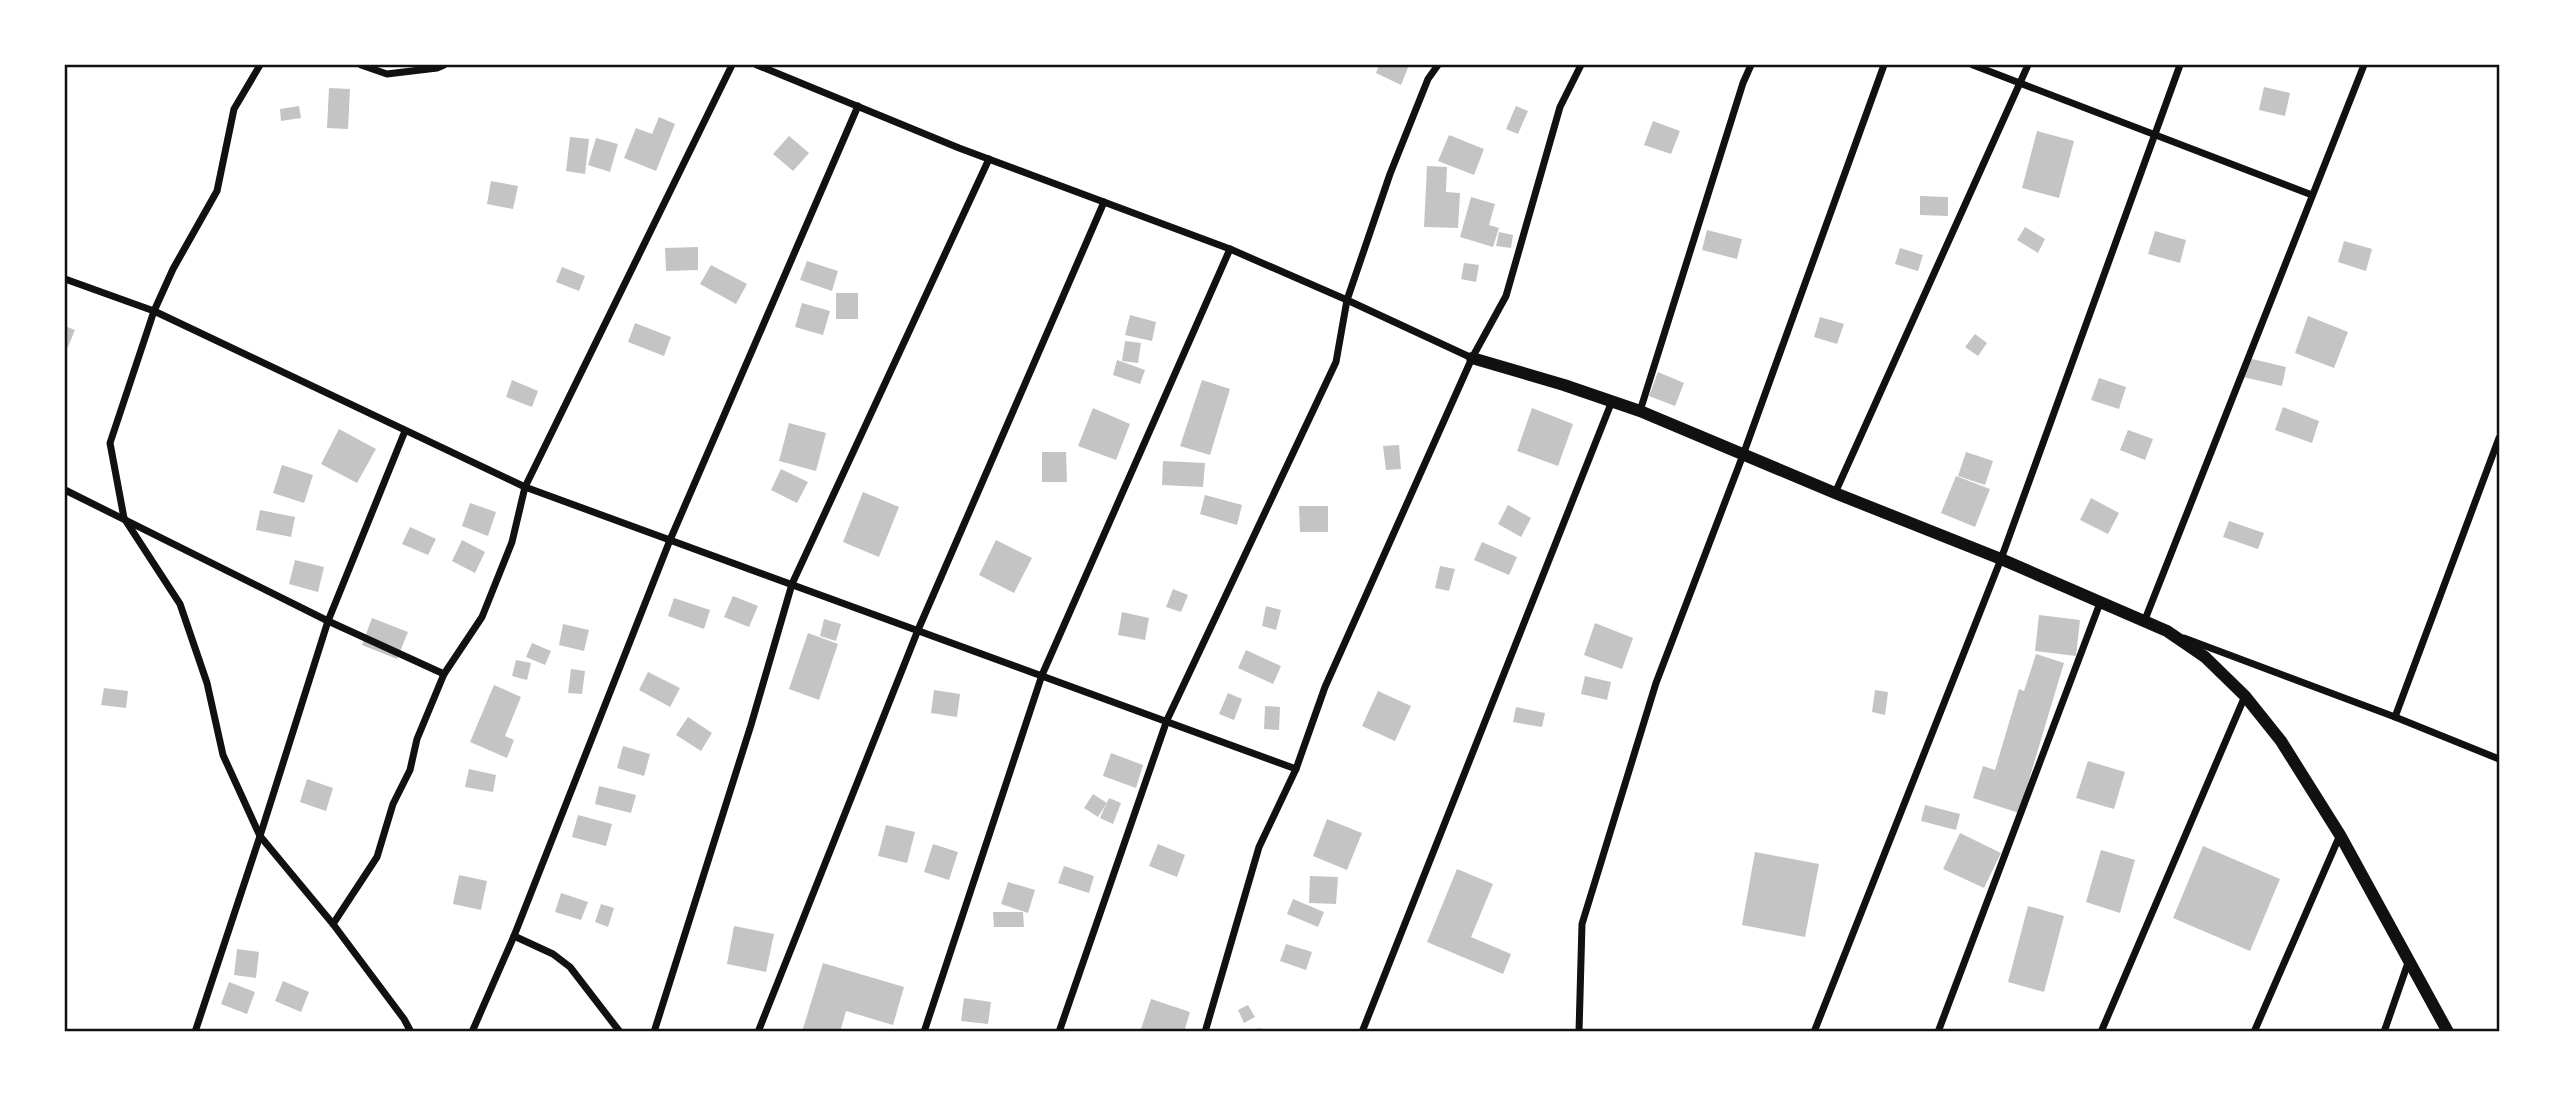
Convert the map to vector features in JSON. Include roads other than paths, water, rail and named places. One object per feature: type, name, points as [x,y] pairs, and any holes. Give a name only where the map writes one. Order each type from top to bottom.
[{"type":"street","points":[[260,65],[234,109],[217,191],[173,269],[155,312],[110,443],[124,518],[180,604],[207,683],[223,755],[260,836],[333,924],[411,1032]]},
{"type":"street","points":[[361,65],[387,74],[444,65]]},
{"type":"street","points":[[333,924],[377,858],[393,804],[410,770],[417,739],[444,674],[482,617],[512,542],[525,487],[732,65]]},
{"type":"street","points":[[757,65],[989,159],[1230,249],[1472,358],[1640,411],[1835,494],[2001,559],[2144,622],[2499,759]]},
{"type":"street","points":[[1059,1032],[1167,720],[1336,362],[1347,300],[1390,174],[1429,79],[1438,65]]},
{"type":"street","points":[[1205,1032],[1259,847],[1296,769],[1325,687],[1472,358],[1506,296],[1560,107],[1581,65]]},
{"type":"street","points":[[1640,411],[1743,83],[1751,65]]},
{"type":"street","points":[[1579,1032],[1582,924],[1656,683],[1743,456],[1884,65]]},
{"type":"street","points":[[1973,65],[2312,195]]},
{"type":"street","points":[[1835,494],[2028,65]]},
{"type":"street","points":[[1814,1032],[2001,559],[2180,65]]},
{"type":"street","points":[[2144,622],[2364,65]]},
{"type":"street","points":[[472,1032],[514,936],[670,540],[858,106]]},
{"type":"street","points":[[654,1032],[751,725],[792,584],[989,159]]},
{"type":"street","points":[[758,1032],[918,630],[1104,202]]},
{"type":"street","points":[[924,1032],[1042,675],[1230,249]]},
{"type":"street","points":[[65,279],[155,312],[525,487],[1296,769]]},
{"type":"street","points":[[1362,1032],[1612,401]]},
{"type":"street","points":[[195,1032],[328,621],[405,431]]},
{"type":"street","points":[[2395,717],[2499,438]]},
{"type":"street","points":[[65,490],[328,621],[444,674]]},
{"type":"street","points":[[1938,1032],[2101,603]]},
{"type":"street","points":[[2167,631],[2205,657],[2245,696],[2281,741],[2340,835],[2448,1032]]},
{"type":"street","points":[[2101,1032],[2245,696]]},
{"type":"street","points":[[2253,1032],[2340,835]]},
{"type":"street","points":[[514,936],[553,954],[570,967],[620,1032]]},
{"type":"street","points":[[2384,1032],[2409,960]]}]
